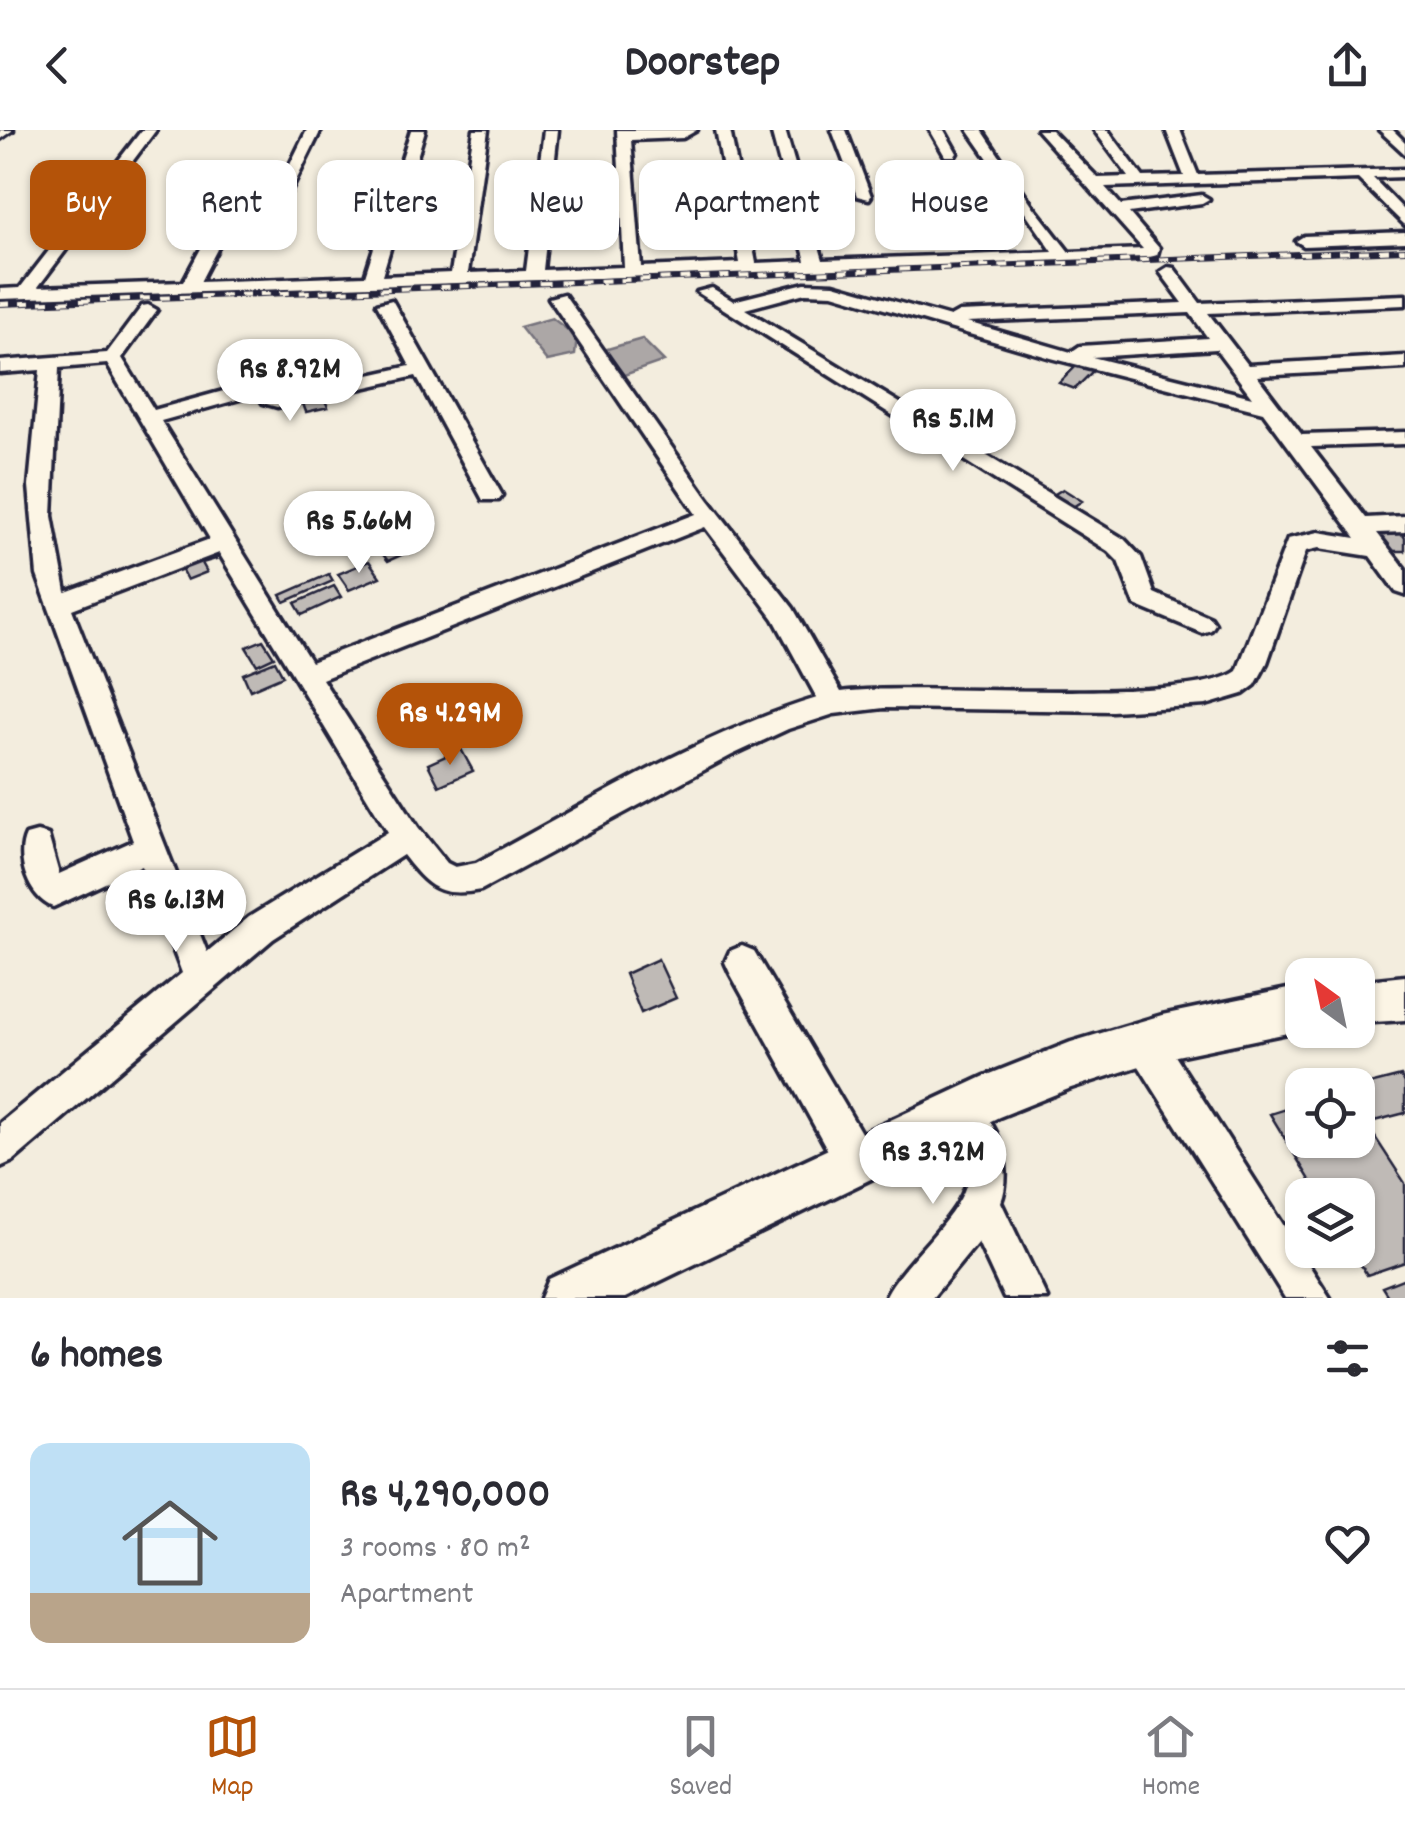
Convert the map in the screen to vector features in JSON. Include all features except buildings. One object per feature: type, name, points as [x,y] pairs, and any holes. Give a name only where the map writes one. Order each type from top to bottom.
[{"type":"main road","points":[[1375,1001],[1405,998]]},
{"type":"main road","points":[[568,1298],[959,1112],[1071,1065],[1145,1042],[1285,1011]]},
{"type":"street","points":[[0,136],[6,130]]},
{"type":"street","points":[[25,293],[149,130]]},
{"type":"street","points":[[297,165],[314,130]]},
{"type":"street","points":[[372,282],[418,130]]},
{"type":"street","points":[[459,278],[481,130]]},
{"type":"street","points":[[534,276],[551,130]]},
{"type":"street","points":[[633,272],[624,133],[684,134],[690,130]]},
{"type":"street","points":[[723,130],[748,268]]},
{"type":"street","points":[[778,130],[816,266]]},
{"type":"street","points":[[840,130],[864,196]]},
{"type":"street","points":[[937,130],[950,154]]},
{"type":"street","points":[[975,130],[1026,209],[1065,257]]},
{"type":"street","points":[[0,294],[1151,252],[1044,130]]},
{"type":"street","points":[[1102,130],[1139,182]]},
{"type":"street","points":[[1173,130],[1193,180]]},
{"type":"street","points":[[1386,130],[1405,150]]},
{"type":"street","points":[[1094,183],[1405,173]]},
{"type":"street","points":[[1361,174],[1405,222]]},
{"type":"street","points":[[1117,210],[1202,199]]},
{"type":"street","points":[[1405,222],[1305,233],[1405,237]]},
{"type":"street","points":[[189,286],[208,250]]},
{"type":"street","points":[[1168,272],[1405,586]]},
{"type":"street","points":[[731,307],[819,287],[1267,407]]},
{"type":"street","points":[[706,292],[1116,545],[1129,557],[1144,599],[1202,624]]},
{"type":"street","points":[[558,298],[784,614],[834,703]]},
{"type":"street","points":[[928,318],[1397,300],[1405,314]]},
{"type":"street","points":[[386,304],[491,495]]},
{"type":"street","points":[[0,367],[113,358],[148,310]]},
{"type":"street","points":[[1058,354],[1220,344]]},
{"type":"street","points":[[113,358],[223,543],[407,836],[436,873],[454,882],[481,876],[722,747],[834,703],[884,697],[1112,700],[1206,695],[1234,687],[1246,678],[1296,545],[1320,540],[1375,549]]},
{"type":"street","points":[[1240,370],[1405,362]]},
{"type":"street","points":[[50,365],[38,501],[40,549],[58,606],[200,978]]},
{"type":"street","points":[[149,418],[260,387],[266,388],[270,399],[277,401],[422,370]]},
{"type":"street","points":[[1293,441],[1405,438]]},
{"type":"street","points":[[306,675],[711,516]]},
{"type":"street","points":[[1357,526],[1405,524]]},
{"type":"street","points":[[58,606],[223,543]]},
{"type":"street","points":[[0,1148],[260,928],[407,836]]},
{"type":"street","points":[[36,845],[46,886],[53,892],[150,848]]},
{"type":"street","points":[[742,962],[856,1162]]},
{"type":"street","points":[[1145,1042],[1309,1298]]},
{"type":"street","points":[[906,1298],[981,1204],[989,1178],[983,1148],[959,1112]]},
{"type":"street","points":[[981,1204],[1026,1298]]},
{"type":"shaded area","points":[[552,318],[577,337],[575,355],[547,361],[520,327]]},
{"type":"shaded area","points":[[642,339],[664,361],[624,375],[604,350]]},
{"type":"railway","points":[[0,304],[1405,250]]}]
